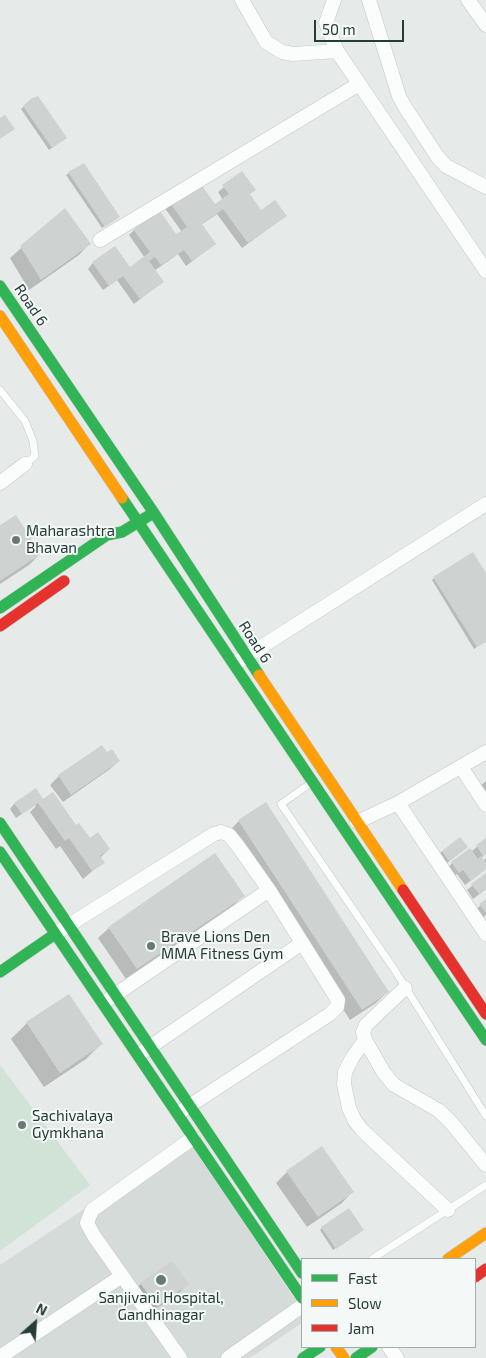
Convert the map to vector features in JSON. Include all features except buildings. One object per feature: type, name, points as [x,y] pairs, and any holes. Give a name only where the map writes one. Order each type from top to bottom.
[{"type":"street","points":[[242,0],[266,42],[282,52],[293,54],[337,52]]},
{"type":"street","points":[[334,0],[326,23],[337,52],[486,271]]},
{"type":"street","points":[[369,0],[399,96],[405,107],[437,156],[446,166],[486,187]]},
{"type":"street","points":[[468,0],[486,25]]},
{"type":"street","points":[[100,240],[360,84]]},
{"type":"street","name":"Road 6","points":[[0,286],[154,513],[246,656],[486,1014]]},
{"type":"street","name":"Road 6","points":[[0,316],[486,1040]]},
{"type":"street","points":[[0,483],[25,464]]},
{"type":"street","points":[[234,664],[486,504]]},
{"type":"street","points":[[0,608],[106,535],[122,532],[154,513]]},
{"type":"street","points":[[112,546],[122,532]]},
{"type":"street","points":[[0,626],[72,575]]},
{"type":"street","points":[[357,822],[398,803],[486,752]]},
{"type":"street","points":[[461,767],[486,805]]},
{"type":"street","points":[[398,803],[486,934]]},
{"type":"street","points":[[0,823],[301,1271]]},
{"type":"street","points":[[0,972],[68,925],[214,834],[221,832],[229,835],[269,890],[338,1000],[336,1007],[330,1014],[176,1114]]},
{"type":"street","points":[[0,852],[192,1138],[273,1255],[299,1286]]},
{"type":"street","points":[[102,1004],[269,890]]},
{"type":"street","points":[[137,1055],[302,943]]},
{"type":"street","points":[[405,988],[366,1025],[363,1032],[365,1040],[394,1085],[438,1110],[449,1120],[486,1165]]},
{"type":"street","points":[[365,1040],[345,1072],[344,1084],[352,1115],[363,1131],[448,1210]]},
{"type":"street","points":[[180,1358],[87,1223],[92,1210],[192,1138]]},
{"type":"street","points":[[450,1258],[486,1234]]},
{"type":"street","points":[[0,1357],[122,1276]]},
{"type":"street","points":[[228,1358],[301,1307]]},
{"type":"street","points":[[303,1358],[318,1348]]},
{"type":"street","points":[[355,1354],[370,1348]]},
{"type":"street","points":[[390,1348],[398,1358]]},
{"type":"lane","points":[[0,390],[25,421],[33,441],[36,456],[25,464]]},
{"type":"lane","points":[[312,781],[281,804],[405,988],[486,1116]]},
{"type":"lane","points":[[374,1258],[486,1185]]},
{"type":"lane","points":[[273,1255],[285,1247]]},
{"type":"shaded area","points":[[188,1140],[301,1309],[301,1324],[250,1358],[0,1358],[0,1265]]},
{"type":"green space","name":"Sachivalaya Gymkhana","points":[[0,1065],[90,1185],[0,1251]]},
{"type":"traffic: fast","points":[[0,286],[154,513],[259,675]]},
{"type":"traffic: fast","points":[[122,498],[486,1040]]},
{"type":"traffic: fast","points":[[0,608],[107,535],[122,532],[150,515]]},
{"type":"traffic: fast","points":[[0,823],[301,1272]]},
{"type":"traffic: fast","points":[[0,852],[301,1297]]},
{"type":"traffic: fast","points":[[0,972],[55,934]]},
{"type":"traffic: fast","points":[[303,1358],[318,1348]]},
{"type":"traffic: fast","points":[[356,1358],[371,1348]]},
{"type":"traffic: slow","points":[[0,316],[122,498]]},
{"type":"traffic: slow","points":[[259,675],[403,890]]},
{"type":"traffic: slow","points":[[449,1258],[486,1233]]},
{"type":"traffic: slow","points":[[337,1348],[344,1358]]},
{"type":"traffic: jam","points":[[0,626],[64,581]]},
{"type":"traffic: jam","points":[[403,890],[486,1014]]},
{"type":"traffic: jam","points":[[476,1276],[486,1269]]},
{"type":"place","name":"Maharashtra Bhavan","points":[[16,540]]},
{"type":"place","name":"Brave Lions Den MMA Fitness Gym","points":[[151,946]]},
{"type":"place","name":"Sachivalaya Gymkhana","points":[[22,1125]]},
{"type":"place","name":"Sanjivani Hospital, Gandhinagar","points":[[161,1280]]}]
